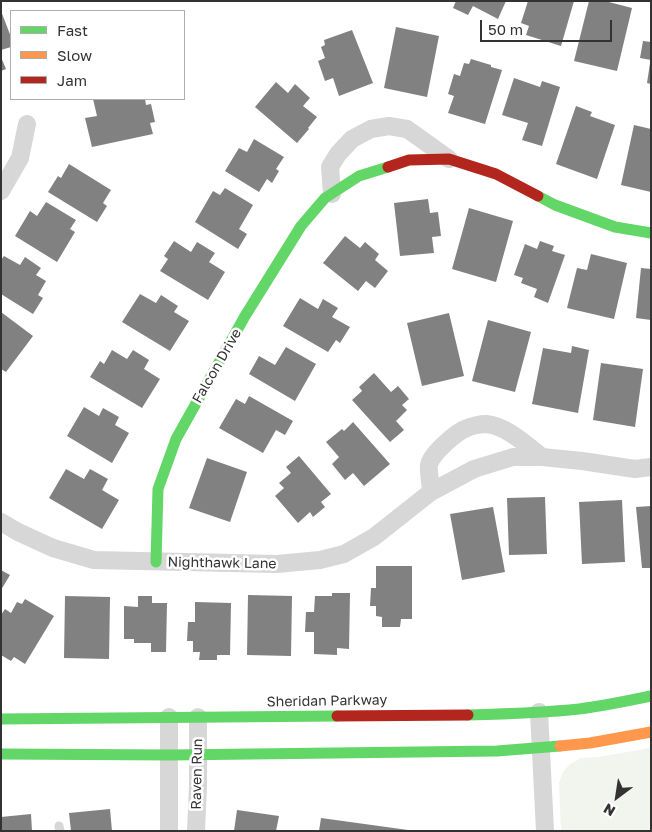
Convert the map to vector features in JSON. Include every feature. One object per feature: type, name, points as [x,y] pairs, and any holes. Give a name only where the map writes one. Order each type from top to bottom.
[{"type":"main road","name":"Falcon Drive","points":[[156,562],[158,489],[176,439],[245,316],[301,226],[325,198],[359,176],[409,160],[449,159],[496,174],[555,205],[615,228],[651,233]]},
{"type":"main road","name":"Sheridan Parkway","points":[[1,719],[539,712],[571,710],[651,696]]},
{"type":"main road","points":[[1,754],[170,755],[497,751],[590,743],[651,732]]},
{"type":"street","points":[[1,191],[20,158],[27,124]]},
{"type":"street","name":"Falcon Drive","points":[[332,194],[330,166],[352,139],[371,129],[389,126],[407,129],[449,159]]},
{"type":"street","points":[[431,492],[429,465],[436,453],[450,438],[466,428],[486,424],[502,428],[542,456]]},
{"type":"street","name":"Nighthawk Lane","points":[[1,522],[53,548],[94,560],[277,564],[320,560],[344,554],[374,537],[431,492],[474,469],[513,457],[542,456],[582,460],[635,469],[651,467]]},
{"type":"street","points":[[539,712],[545,831]]},
{"type":"street","name":"Raven Run","points":[[196,831],[198,717]]},
{"type":"street","name":"Raven Run","points":[[169,718],[170,831]]},
{"type":"shaded area","points":[[651,747],[651,831],[561,831],[559,783],[563,772],[570,764],[581,758],[598,757]]},
{"type":"building","points":[[456,1],[506,1],[498,19],[473,6],[468,15],[453,8]]},
{"type":"building","points":[[528,1],[574,1],[561,46],[526,35],[529,26],[521,23]]},
{"type":"building","points":[[589,1],[605,1],[632,8],[617,71],[574,61]]},
{"type":"building","points":[[1,11],[10,34],[10,47],[1,50]]},
{"type":"building","points":[[396,27],[439,36],[427,97],[384,88]]},
{"type":"building","points":[[352,30],[373,83],[339,96],[333,78],[325,81],[318,61],[325,58],[321,47],[325,45],[324,40]]},
{"type":"building","points":[[643,41],[651,42],[651,60],[640,58]]},
{"type":"building","points":[[1,57],[6,69],[1,71]]},
{"type":"building","points":[[471,59],[502,70],[485,124],[448,113],[454,96],[448,94],[454,74],[460,76],[464,63],[469,64]]},
{"type":"building","points":[[651,63],[651,84],[647,83]]},
{"type":"building","points":[[514,78],[540,87],[542,81],[560,87],[542,146],[522,140],[528,123],[502,115]]},
{"type":"building","points":[[276,82],[288,93],[295,84],[310,98],[303,106],[317,117],[297,143],[255,107]]},
{"type":"building","points":[[93,100],[145,100],[146,105],[151,104],[155,122],[150,123],[153,134],[92,147],[85,118],[97,116]]},
{"type":"building","points":[[576,106],[592,112],[590,116],[615,125],[597,179],[556,164]]},
{"type":"building","points":[[634,125],[651,129],[651,192],[621,185]]},
{"type":"building","points":[[254,139],[284,157],[276,169],[279,171],[272,183],[267,179],[259,192],[225,171],[239,148],[247,152]]},
{"type":"building","points":[[69,164],[111,190],[103,203],[107,206],[97,222],[48,192],[58,176],[61,178]]},
{"type":"building","points":[[225,188],[253,205],[239,229],[247,234],[238,249],[195,222],[213,191],[220,195]]},
{"type":"building","points":[[428,199],[430,213],[438,212],[441,236],[432,237],[434,253],[400,256],[394,203]]},
{"type":"building","points":[[46,202],[76,220],[70,229],[75,232],[57,262],[15,236],[30,211],[37,216]]},
{"type":"building","points":[[469,208],[513,221],[496,282],[452,269]]},
{"type":"building","points":[[345,236],[360,248],[365,242],[379,254],[375,260],[388,271],[375,288],[366,281],[358,291],[323,263]]},
{"type":"building","points":[[174,241],[191,252],[197,242],[215,253],[209,262],[225,272],[208,300],[160,271],[168,259],[164,256]]},
{"type":"building","points":[[540,241],[554,246],[552,251],[565,255],[548,303],[534,297],[537,289],[521,283],[523,278],[514,275],[525,244],[537,249]]},
{"type":"building","points":[[591,254],[627,263],[614,319],[567,308],[577,268],[587,270]]},
{"type":"building","points":[[4,256],[20,265],[25,257],[41,268],[36,275],[46,281],[38,295],[43,298],[33,314],[1,294],[1,260]]},
{"type":"building","points":[[641,268],[651,269],[651,320],[636,318]]},
{"type":"building","points":[[140,294],[156,303],[161,295],[178,306],[174,312],[189,321],[170,351],[122,322]]},
{"type":"building","points":[[300,298],[318,309],[323,299],[338,308],[332,317],[350,327],[340,343],[336,340],[328,352],[283,326]]},
{"type":"building","points":[[1,312],[33,336],[6,372],[1,369]]},
{"type":"building","points":[[449,313],[464,376],[422,386],[407,323]]},
{"type":"building","points":[[488,320],[531,332],[515,392],[472,381]]},
{"type":"building","points":[[572,346],[589,350],[578,413],[532,404],[543,348],[571,353]]},
{"type":"building","points":[[286,347],[316,364],[295,401],[249,374],[259,356],[275,365]]},
{"type":"building","points":[[112,350],[127,359],[133,350],[149,360],[144,369],[160,379],[142,408],[90,377],[100,361],[104,364]]},
{"type":"building","points":[[601,363],[643,369],[635,427],[593,420]]},
{"type":"building","points":[[374,373],[391,392],[398,386],[409,399],[402,405],[407,410],[396,421],[404,430],[390,442],[352,400],[362,391],[359,387]]},
{"type":"building","points":[[249,396],[293,421],[285,435],[276,430],[263,453],[219,428],[236,399],[245,404]]},
{"type":"building","points":[[84,407],[99,416],[103,408],[119,417],[115,425],[129,433],[112,463],[67,436]]},
{"type":"building","points":[[353,422],[390,464],[364,486],[353,473],[345,480],[332,464],[339,457],[326,442],[342,429],[344,431]]},
{"type":"building","points":[[299,456],[331,494],[321,502],[325,507],[313,517],[310,512],[298,523],[275,496],[284,488],[279,483],[291,473],[286,467]]},
{"type":"building","points":[[207,458],[247,472],[230,522],[189,508]]},
{"type":"building","points":[[66,469],[84,479],[90,469],[108,479],[102,490],[119,500],[102,529],[49,498]]},
{"type":"building","points":[[545,497],[547,554],[509,555],[507,498]]},
{"type":"building","points":[[622,500],[625,562],[582,564],[579,502]]},
{"type":"building","points":[[651,506],[651,568],[642,568],[636,507]]},
{"type":"building","points":[[493,507],[505,572],[462,580],[450,514]]},
{"type":"building","points":[[376,566],[412,566],[412,619],[401,619],[400,627],[382,627],[382,617],[376,616],[376,606],[370,606],[371,588],[376,588]]},
{"type":"building","points":[[1,570],[10,575],[1,590]]},
{"type":"building","points":[[332,593],[350,593],[349,649],[337,648],[337,655],[314,654],[314,632],[305,632],[306,612],[314,612],[315,596],[332,596]]},
{"type":"building","points":[[248,595],[292,596],[291,656],[247,655]]},
{"type":"building","points":[[65,596],[110,597],[109,659],[64,658]]},
{"type":"building","points":[[138,596],[152,596],[152,603],[167,603],[166,652],[151,652],[151,643],[134,643],[134,639],[124,639],[124,606],[138,607]]},
{"type":"building","points":[[25,599],[54,616],[25,664],[14,657],[11,661],[1,655],[1,615],[5,609],[11,613],[17,602],[22,604]]},
{"type":"building","points":[[195,602],[231,603],[230,655],[217,655],[217,660],[199,660],[200,652],[193,652],[193,641],[187,641],[188,622],[195,622]]},
{"type":"building","points":[[110,809],[112,831],[71,831],[69,813]]},
{"type":"building","points":[[237,810],[279,816],[276,831],[234,831]]},
{"type":"building","points":[[31,814],[32,831],[1,831],[1,817]]},
{"type":"building","points":[[321,818],[408,830],[408,831],[319,831]]},
{"type":"traffic: fast","points":[[156,562],[158,489],[176,439],[245,316],[301,226],[325,198],[359,176],[388,167]]},
{"type":"traffic: fast","points":[[538,196],[555,205],[615,227],[651,233]]},
{"type":"traffic: fast","points":[[468,715],[579,709],[651,696]]},
{"type":"traffic: fast","points":[[1,719],[337,716]]},
{"type":"traffic: fast","points":[[1,754],[170,755],[497,751],[560,746]]},
{"type":"traffic: slow","points":[[560,746],[590,743],[651,732]]},
{"type":"traffic: jam","points":[[388,167],[409,160],[449,159],[496,174],[538,196]]},
{"type":"traffic: jam","points":[[337,716],[468,715]]}]
